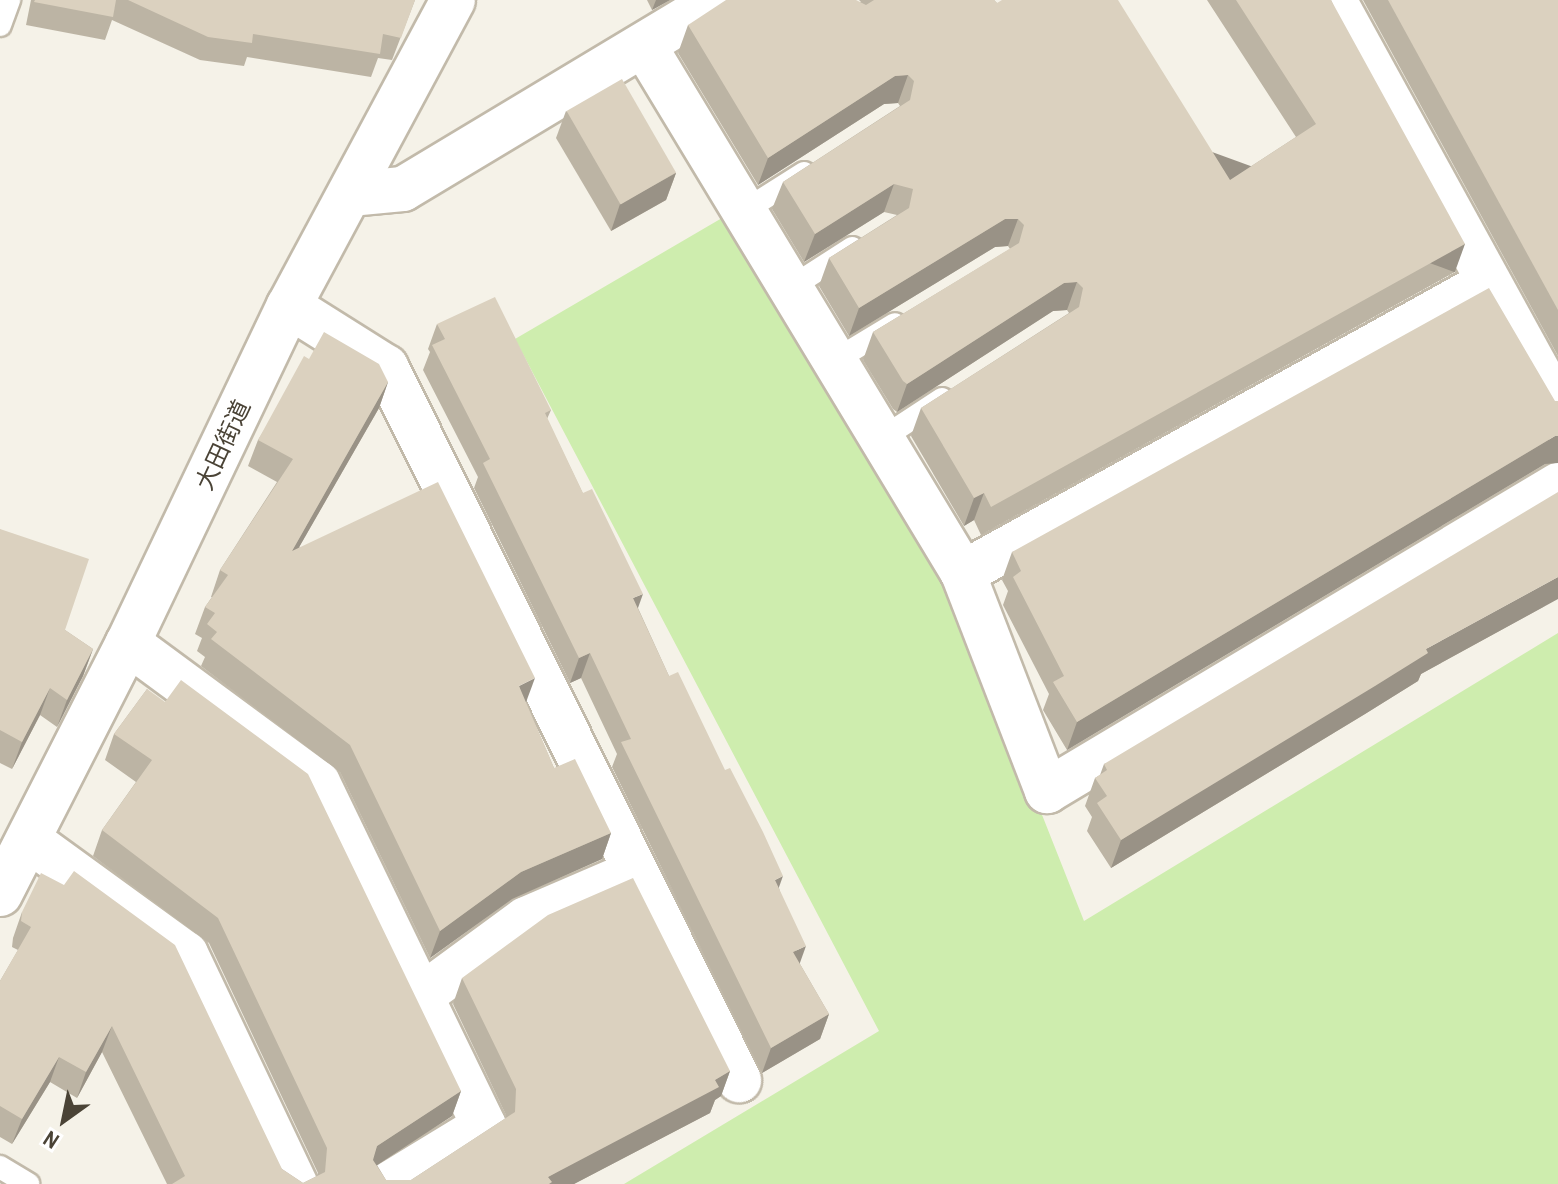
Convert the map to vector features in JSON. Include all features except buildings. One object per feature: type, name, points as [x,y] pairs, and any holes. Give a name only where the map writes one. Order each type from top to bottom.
[{"type":"street","name":"大田街道","points":[[0,894],[128,643],[289,306],[453,0]]},
{"type":"street","points":[[350,194],[403,189],[645,47],[717,0]]},
{"type":"street","points":[[1334,0],[1558,408]]},
{"type":"street","points":[[645,47],[963,573],[1047,791],[1558,485]]},
{"type":"street","points":[[963,573],[1487,283]]},
{"type":"street","points":[[289,306],[386,367],[633,873],[739,1080]]},
{"type":"street","points":[[128,643],[318,783],[484,1126],[389,1184]]},
{"type":"street","points":[[29,840],[186,954],[295,1184]]},
{"type":"street","points":[[421,996],[526,919],[633,873]]},
{"type":"lane","points":[[0,25],[9,0]]},
{"type":"lane","points":[[744,211],[825,159]]},
{"type":"lane","points":[[790,288],[878,232]]},
{"type":"lane","points":[[834,361],[912,314]]},
{"type":"lane","points":[[881,439],[958,389]]},
{"type":"lane","points":[[0,1167],[28,1184]]},
{"type":"green space","points":[[722,218],[950,582],[1084,921],[1558,633],[1558,1184],[624,1184],[879,1031],[515,339]]}]
